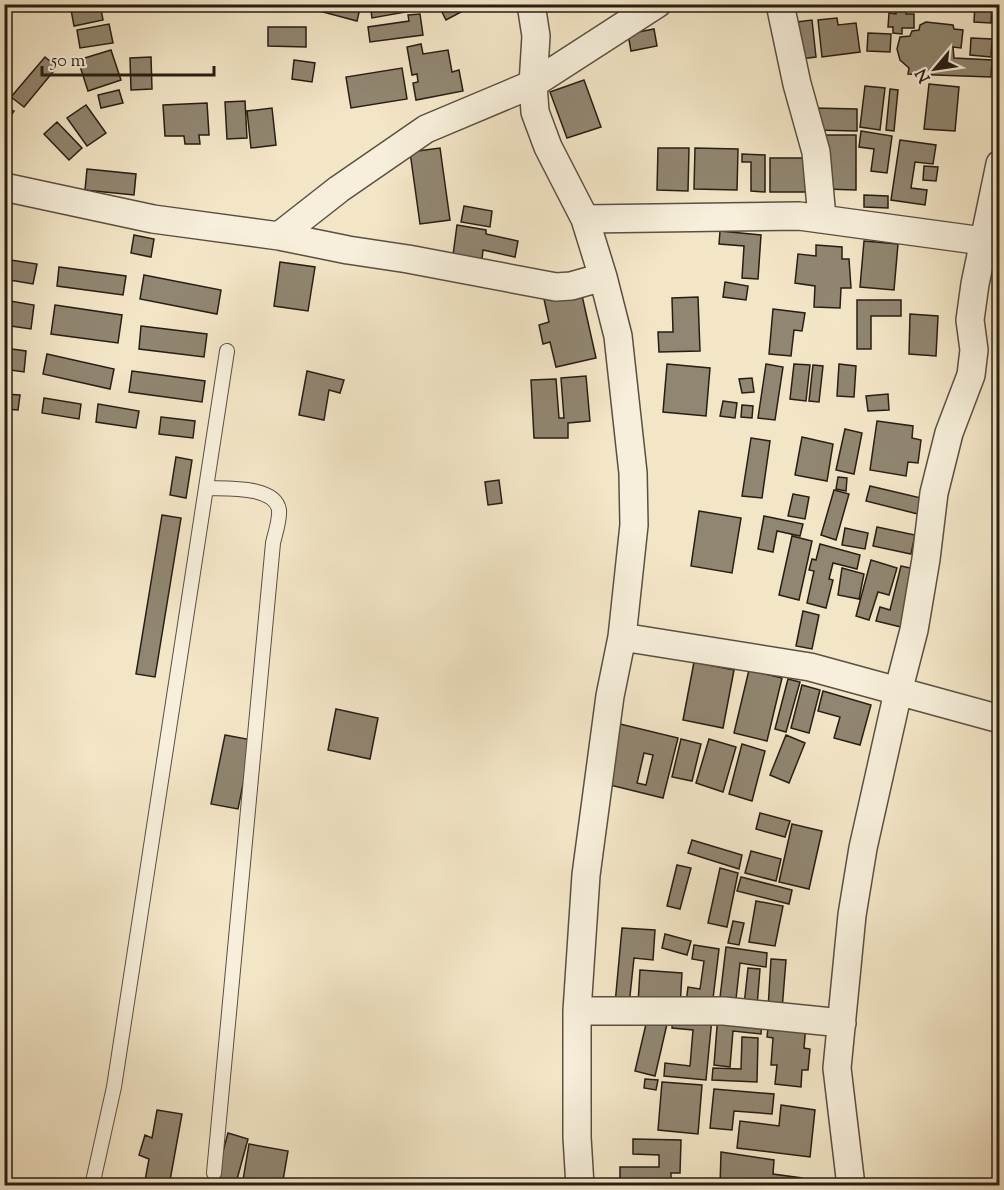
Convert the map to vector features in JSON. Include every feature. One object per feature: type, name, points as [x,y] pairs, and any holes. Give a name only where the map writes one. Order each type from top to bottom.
[{"type":"street","points":[[531,4],[536,36],[533,84],[535,112],[541,131],[585,219],[603,277],[618,336],[633,473],[634,525],[622,637],[610,696],[588,864],[577,1011],[577,1137],[580,1185]]},
{"type":"street","points":[[279,236],[339,189],[426,129],[533,84],[657,4]]},
{"type":"street","points":[[780,4],[791,62],[816,152],[822,218]]},
{"type":"street","points":[[851,1185],[837,1068],[852,915],[863,848],[914,630],[934,493],[949,434],[971,375],[974,350],[970,320],[999,164]]},
{"type":"street","points":[[4,187],[153,219],[279,236],[556,287],[571,286],[603,277]]},
{"type":"street","points":[[585,219],[740,215],[799,216],[983,241]]},
{"type":"street","points":[[622,637],[810,668],[999,719]]},
{"type":"street","points":[[577,1011],[724,1011],[842,1023]]},
{"type":"lane","points":[[92,1185],[114,1087],[227,351]]},
{"type":"lane","points":[[206,488],[260,492],[273,500],[279,510],[272,555],[214,1173]]},
{"type":"building","points":[[70,4],[100,4],[103,20],[74,26]]},
{"type":"building","points":[[325,4],[361,4],[357,21],[323,12]]},
{"type":"building","points":[[370,4],[416,4],[417,10],[372,18]]},
{"type":"building","points":[[438,4],[476,4],[446,20]]},
{"type":"building","points":[[896,4],[906,4],[906,14],[914,14],[914,28],[902,28],[902,34],[893,33],[893,27],[888,27],[889,13],[896,14]]},
{"type":"building","points":[[923,4],[961,4],[960,11]]},
{"type":"building","points":[[975,4],[992,4],[991,23],[974,22]]},
{"type":"building","points":[[420,14],[423,35],[370,42],[368,27],[409,21],[408,15]]},
{"type":"building","points":[[837,18],[838,25],[856,23],[860,52],[822,57],[818,20]]},
{"type":"building","points":[[812,20],[816,57],[801,59],[797,22]]},
{"type":"building","points":[[926,22],[953,25],[954,29],[963,30],[961,48],[953,47],[954,58],[992,60],[991,77],[908,74],[909,68],[900,60],[897,49],[900,37],[910,36],[912,31],[919,30],[920,25]]},
{"type":"building","points":[[109,24],[113,43],[80,48],[77,30]]},
{"type":"building","points":[[268,27],[306,27],[306,47],[268,46]]},
{"type":"building","points":[[654,29],[657,46],[631,51],[628,34]]},
{"type":"building","points":[[868,33],[891,34],[890,52],[867,51]]},
{"type":"building","points":[[971,38],[992,39],[991,57],[970,55]]},
{"type":"building","points":[[421,44],[423,54],[448,50],[452,72],[459,70],[463,91],[416,100],[413,83],[418,82],[417,74],[412,75],[407,47]]},
{"type":"building","points":[[111,50],[121,80],[88,91],[78,60]]},
{"type":"building","points":[[45,57],[57,67],[24,107],[11,97]]},
{"type":"building","points":[[151,57],[152,89],[131,90],[130,58]]},
{"type":"building","points":[[294,60],[315,63],[312,82],[292,79]]},
{"type":"building","points":[[402,68],[407,99],[351,108],[346,77]]},
{"type":"building","points":[[584,80],[601,127],[567,138],[550,92]]},
{"type":"building","points":[[929,84],[959,87],[955,131],[924,129]]},
{"type":"building","points":[[865,86],[885,88],[880,130],[860,127]]},
{"type":"building","points":[[890,89],[898,90],[894,131],[886,130]]},
{"type":"building","points":[[119,90],[123,103],[101,108],[98,95]]},
{"type":"building","points":[[245,101],[247,138],[227,139],[225,102]]},
{"type":"building","points":[[207,103],[209,135],[199,135],[200,144],[185,144],[184,136],[165,136],[163,105]]},
{"type":"building","points":[[86,105],[106,133],[87,146],[67,118]]},
{"type":"building","points":[[4,107],[14,111],[4,125]]},
{"type":"building","points":[[272,108],[276,145],[251,148],[247,111]]},
{"type":"building","points":[[814,108],[857,109],[857,131],[813,130]]},
{"type":"building","points":[[57,122],[82,148],[69,160],[44,134]]},
{"type":"building","points":[[861,131],[892,136],[887,173],[871,171],[874,149],[859,147]]},
{"type":"building","points":[[826,135],[856,135],[856,190],[825,189]]},
{"type":"building","points":[[900,140],[936,145],[933,164],[915,162],[911,188],[927,190],[925,205],[891,200]]},
{"type":"building","points":[[440,148],[450,220],[420,224],[410,152]]},
{"type":"building","points":[[658,148],[689,148],[688,191],[657,190]]},
{"type":"building","points":[[695,148],[738,149],[737,190],[694,189]]},
{"type":"building","points":[[742,154],[765,155],[765,192],[751,191],[751,162],[742,162]]},
{"type":"building","points":[[770,158],[811,158],[811,192],[770,192]]},
{"type":"building","points":[[924,166],[938,167],[936,181],[923,180]]},
{"type":"building","points":[[87,169],[136,174],[134,195],[85,190]]},
{"type":"building","points":[[864,195],[888,196],[888,208],[864,207]]},
{"type":"building","points":[[464,206],[492,211],[490,227],[461,222]]},
{"type":"building","points":[[457,225],[486,230],[486,234],[518,241],[515,257],[483,250],[482,259],[453,255]]},
{"type":"building","points":[[720,231],[761,235],[758,279],[742,278],[744,246],[719,244]]},
{"type":"building","points":[[134,235],[154,239],[151,257],[131,253]]},
{"type":"building","points":[[864,241],[898,244],[894,290],[860,287]]},
{"type":"building","points":[[816,245],[842,247],[842,259],[849,259],[851,288],[841,288],[840,308],[814,307],[815,286],[795,283],[798,254],[816,256]]},
{"type":"building","points":[[4,259],[37,264],[33,284],[4,279]]},
{"type":"building","points":[[280,262],[315,267],[308,311],[274,306]]},
{"type":"building","points":[[59,267],[126,276],[123,295],[57,286]]},
{"type":"building","points":[[144,275],[221,290],[217,314],[140,299]]},
{"type":"building","points":[[725,282],[748,286],[746,300],[723,297]]},
{"type":"building","points":[[581,291],[596,358],[556,367],[550,342],[543,344],[539,325],[549,322],[544,299]]},
{"type":"building","points":[[698,297],[700,351],[659,352],[658,332],[673,332],[672,298]]},
{"type":"building","points":[[4,300],[34,305],[31,329],[4,325]]},
{"type":"building","points":[[857,300],[901,300],[901,316],[871,316],[871,349],[857,349]]},
{"type":"building","points":[[55,305],[122,315],[118,343],[51,334]]},
{"type":"building","points":[[773,309],[805,313],[802,331],[794,330],[791,356],[769,354]]},
{"type":"building","points":[[910,314],[938,316],[936,356],[909,354]]},
{"type":"building","points":[[141,326],[207,334],[204,357],[139,349]]},
{"type":"building","points":[[4,348],[26,351],[24,372],[4,369]]},
{"type":"building","points":[[47,354],[114,369],[110,389],[43,374]]},
{"type":"building","points":[[667,364],[710,368],[706,416],[663,412]]},
{"type":"building","points":[[766,364],[783,367],[775,420],[758,418]]},
{"type":"building","points":[[794,364],[810,365],[806,401],[790,399]]},
{"type":"building","points":[[839,364],[856,366],[854,397],[837,396]]},
{"type":"building","points":[[813,365],[823,366],[819,402],[809,401]]},
{"type":"building","points":[[132,371],[205,381],[202,402],[129,392]]},
{"type":"building","points":[[307,371],[344,380],[340,393],[329,390],[324,420],[299,415]]},
{"type":"building","points":[[586,376],[590,421],[568,423],[568,438],[534,438],[531,380],[556,379],[559,418],[564,418],[561,378]]},
{"type":"building","points":[[752,378],[754,392],[742,393],[739,379]]},
{"type":"building","points":[[4,394],[20,395],[18,410],[4,409]]},
{"type":"building","points":[[888,394],[889,410],[868,411],[866,396]]},
{"type":"building","points":[[44,398],[81,404],[79,419],[42,413]]},
{"type":"building","points":[[723,401],[737,403],[735,418],[720,416]]},
{"type":"building","points":[[98,404],[139,411],[136,428],[96,422]]},
{"type":"building","points":[[742,405],[753,406],[752,418],[741,417]]},
{"type":"building","points":[[161,417],[195,421],[193,438],[159,434]]},
{"type":"building","points":[[877,421],[913,426],[912,438],[921,440],[918,463],[908,462],[906,476],[870,470]]},
{"type":"building","points":[[845,429],[862,433],[854,474],[836,470]]},
{"type":"building","points":[[802,437],[833,444],[827,481],[795,475]]},
{"type":"building","points":[[751,438],[770,441],[762,498],[742,496]]},
{"type":"building","points":[[176,457],[192,460],[186,498],[170,495]]},
{"type":"building","points":[[838,477],[847,478],[846,491],[836,489]]},
{"type":"building","points":[[499,480],[502,503],[488,505],[485,482]]},
{"type":"building","points":[[870,486],[921,498],[918,514],[866,501]]},
{"type":"building","points":[[834,490],[849,494],[836,540],[821,535]]},
{"type":"building","points":[[793,494],[809,497],[805,519],[788,516]]},
{"type":"building","points":[[699,511],[741,518],[732,573],[691,566]]},
{"type":"building","points":[[162,515],[181,518],[155,677],[136,674]]},
{"type":"building","points":[[764,516],[803,524],[800,536],[777,531],[773,552],[758,549]]},
{"type":"building","points":[[877,527],[915,535],[911,554],[873,546]]},
{"type":"building","points":[[845,528],[868,533],[865,549],[842,545]]},
{"type":"building","points":[[792,536],[812,541],[799,600],[779,595]]},
{"type":"building","points":[[1000,539],[1000,566],[994,565]]},
{"type":"building","points":[[820,544],[860,555],[857,569],[833,563],[829,579],[833,580],[826,608],[807,603],[814,571],[809,570],[812,559],[816,560]]},
{"type":"building","points":[[871,560],[897,568],[889,595],[878,592],[869,620],[856,616]]},
{"type":"building","points":[[901,566],[915,569],[901,627],[876,621],[880,607],[890,610]]},
{"type":"building","points":[[842,568],[864,574],[859,599],[838,595]]},
{"type":"building","points":[[803,611],[819,615],[812,649],[796,646]]},
{"type":"building","points":[[694,662],[734,670],[723,728],[683,720]]},
{"type":"building","points":[[749,670],[782,678],[767,741],[734,733]]},
{"type":"building","points":[[788,679],[800,682],[786,732],[775,729]]},
{"type":"building","points":[[802,685],[820,690],[809,733],[791,728]]},
{"type":"building","points":[[823,691],[871,705],[860,745],[834,738],[840,717],[818,711]]},
{"type":"building","points":[[336,709],[378,718],[370,759],[328,750]]},
{"type":"building","points":[[620,724],[678,738],[663,798],[606,784]],"holes":[[[644,753],[653,755],[646,785],[637,783]]]},
{"type":"building","points":[[225,735],[252,740],[238,809],[211,804]]},
{"type":"building","points":[[786,735],[805,743],[789,783],[770,775]]},
{"type":"building","points":[[681,739],[701,744],[692,781],[672,777]]},
{"type":"building","points":[[709,739],[736,747],[723,792],[696,783]]},
{"type":"building","points":[[742,744],[765,751],[752,801],[729,794]]},
{"type":"building","points":[[760,813],[790,821],[785,837],[756,829]]},
{"type":"building","points":[[792,824],[822,831],[809,889],[779,882]]},
{"type":"building","points":[[692,840],[742,855],[739,869],[688,853]]},
{"type":"building","points":[[751,851],[781,859],[776,881],[745,873]]},
{"type":"building","points":[[677,865],[691,868],[680,909],[667,906]]},
{"type":"building","points":[[720,868],[738,873],[727,927],[708,923]]},
{"type":"building","points":[[741,877],[792,890],[789,904],[737,891]]},
{"type":"building","points":[[756,901],[783,906],[775,946],[749,942]]},
{"type":"building","points":[[733,921],[744,923],[739,945],[728,943]]},
{"type":"building","points":[[622,928],[655,930],[653,960],[634,958],[629,1005],[615,1004]]},
{"type":"building","points":[[665,934],[691,941],[687,955],[662,948]]},
{"type":"building","points":[[694,945],[719,949],[712,1007],[686,1003],[688,987],[700,989],[704,961],[692,959]]},
{"type":"building","points":[[726,947],[767,953],[766,967],[740,963],[735,1008],[719,1006]]},
{"type":"building","points":[[771,959],[786,960],[782,1010],[768,1009]]},
{"type":"building","points":[[748,968],[760,969],[757,1006],[744,1005]]},
{"type":"building","points":[[640,970],[682,973],[680,1007],[638,1004]]},
{"type":"building","points":[[673,1014],[712,1018],[706,1080],[664,1076],[665,1063],[690,1066],[693,1030],[672,1028]]},
{"type":"building","points":[[718,1014],[762,1019],[761,1034],[733,1031],[730,1067],[714,1065]]},
{"type":"building","points":[[647,1020],[667,1024],[655,1076],[635,1071]]},
{"type":"building","points":[[769,1021],[806,1024],[804,1048],[810,1049],[808,1070],[802,1070],[801,1087],[775,1084],[777,1065],[771,1065],[773,1038],[767,1037]]},
{"type":"building","points":[[742,1037],[758,1038],[757,1082],[712,1080],[713,1068],[741,1069]]},
{"type":"building","points":[[645,1079],[658,1080],[656,1090],[644,1088]]},
{"type":"building","points":[[662,1082],[702,1085],[698,1134],[658,1130]]},
{"type":"building","points":[[714,1089],[774,1094],[772,1114],[734,1111],[732,1130],[710,1128]]},
{"type":"building","points":[[781,1105],[815,1110],[810,1157],[737,1148],[740,1121],[779,1126]]},
{"type":"building","points":[[157,1110],[182,1114],[169,1186],[144,1186],[149,1159],[139,1155],[145,1135],[152,1138]]},
{"type":"building","points":[[228,1133],[248,1139],[236,1183],[216,1178]]},
{"type":"building","points":[[633,1139],[681,1140],[680,1173],[671,1173],[671,1184],[620,1183],[620,1167],[659,1167],[659,1155],[633,1154]]},
{"type":"building","points":[[249,1144],[288,1151],[282,1186],[242,1186]]},
{"type":"building","points":[[721,1152],[774,1160],[773,1174],[802,1178],[802,1186],[720,1186]]}]
